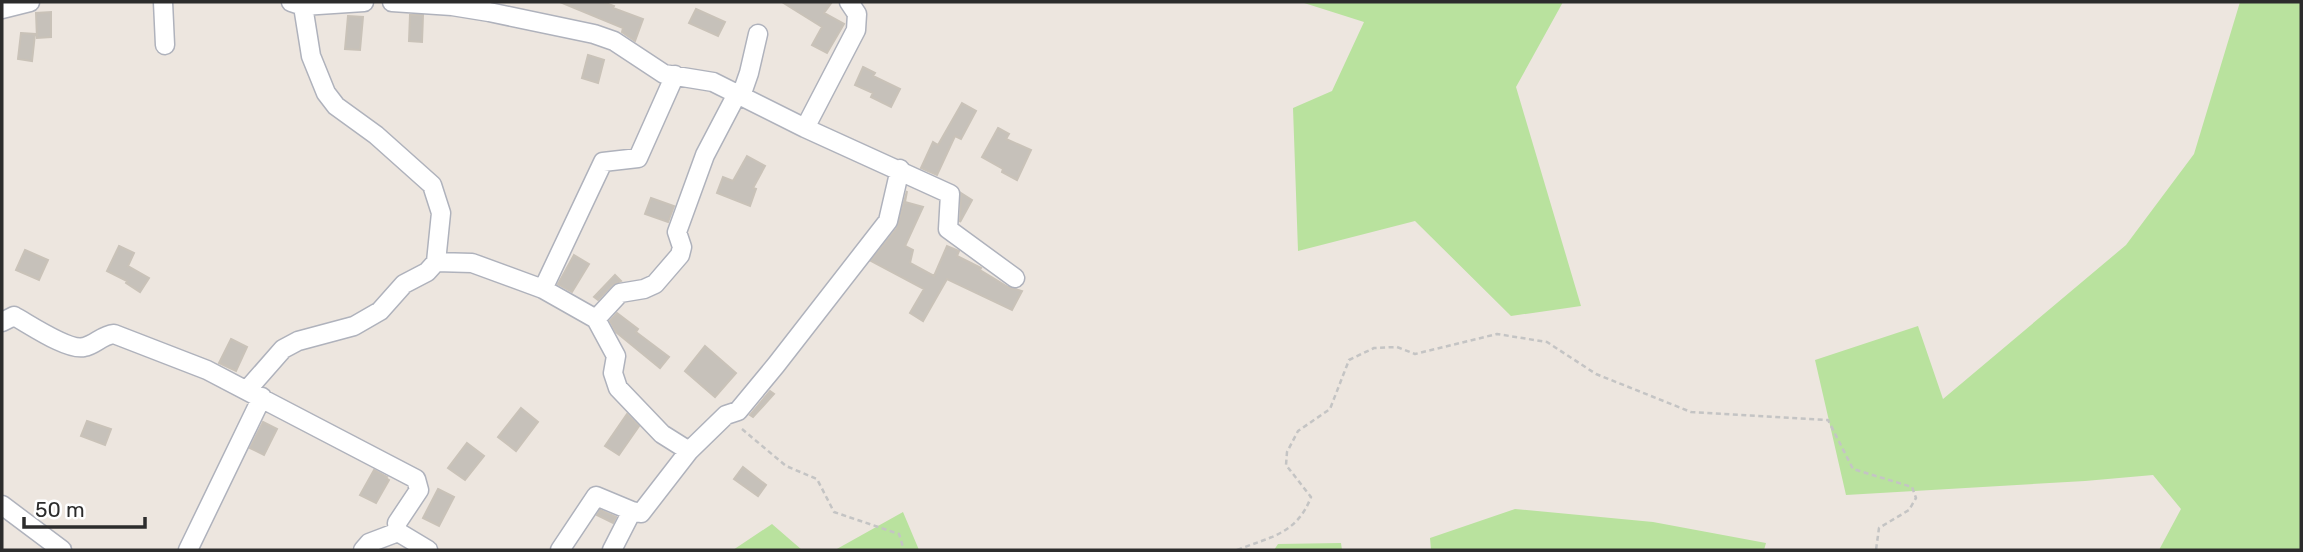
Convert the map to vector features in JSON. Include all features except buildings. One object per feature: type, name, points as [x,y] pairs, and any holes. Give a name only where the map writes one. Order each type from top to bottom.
[{"type":"street","points":[[2,9],[30,2]]},
{"type":"street","points":[[163,2],[165,45]]},
{"type":"street","points":[[188,550],[255,393],[283,349],[298,341],[354,326],[380,311],[404,284],[427,272],[436,262],[441,213],[432,185],[376,135],[336,106],[326,93],[297,4],[364,2]]},
{"type":"street","points":[[392,2],[489,12],[594,34],[614,41],[664,74],[705,79],[804,128],[900,169],[950,194],[948,229],[1015,278]]},
{"type":"street","points":[[804,128],[856,30],[857,14],[849,2]]},
{"type":"street","points":[[596,318],[620,293],[644,289],[655,284],[680,255],[682,247],[677,232],[705,155],[749,73],[758,34]]},
{"type":"street","points":[[543,289],[603,162],[638,158],[676,75]]},
{"type":"street","points":[[560,550],[596,496],[632,512],[641,513],[690,451],[726,415],[738,411],[888,221],[900,169]]},
{"type":"street","points":[[436,262],[472,264],[543,289],[596,318],[616,356],[613,373],[618,388],[662,434],[690,451]]},
{"type":"street","points":[[2,323],[14,316],[75,348],[87,347],[114,334],[207,370],[255,393],[416,479],[419,490],[397,523],[398,532]]},
{"type":"street","points":[[2,505],[62,550]]},
{"type":"street","points":[[612,550],[632,512]]},
{"type":"street","points":[[363,550],[369,542],[398,532],[428,550]]},
{"type":"path","points":[[1237,550],[1289,529],[1305,513],[1311,497],[1286,465],[1287,452],[1298,430],[1330,409],[1349,360],[1374,348],[1397,347],[1415,354],[1497,334],[1546,342],[1596,374],[1690,412],[1828,419],[1853,469],[1912,488],[1916,498],[1909,510],[1879,528],[1876,550]]},
{"type":"path","points":[[726,415],[786,466],[817,479],[834,512],[899,534],[905,550]]},
{"type":"green space","points":[[1301,2],[1563,2],[1516,87],[1581,306],[1511,316],[1415,221],[1298,251],[1293,108],[1332,91],[1364,22]]},
{"type":"green space","points":[[2240,2],[2301,2],[2301,550],[2159,550],[2181,509],[2153,475],[1846,495],[1815,360],[1918,326],[1943,399],[2126,245],[2194,154]]},
{"type":"green space","points":[[1515,509],[1653,522],[1766,543],[1764,550],[1431,550],[1430,538]]},
{"type":"green space","points":[[903,512],[919,550],[835,550]]},
{"type":"green space","points":[[772,524],[802,550],[733,550]]},
{"type":"green space","points":[[1341,543],[1342,550],[1274,550],[1278,544]]}]
